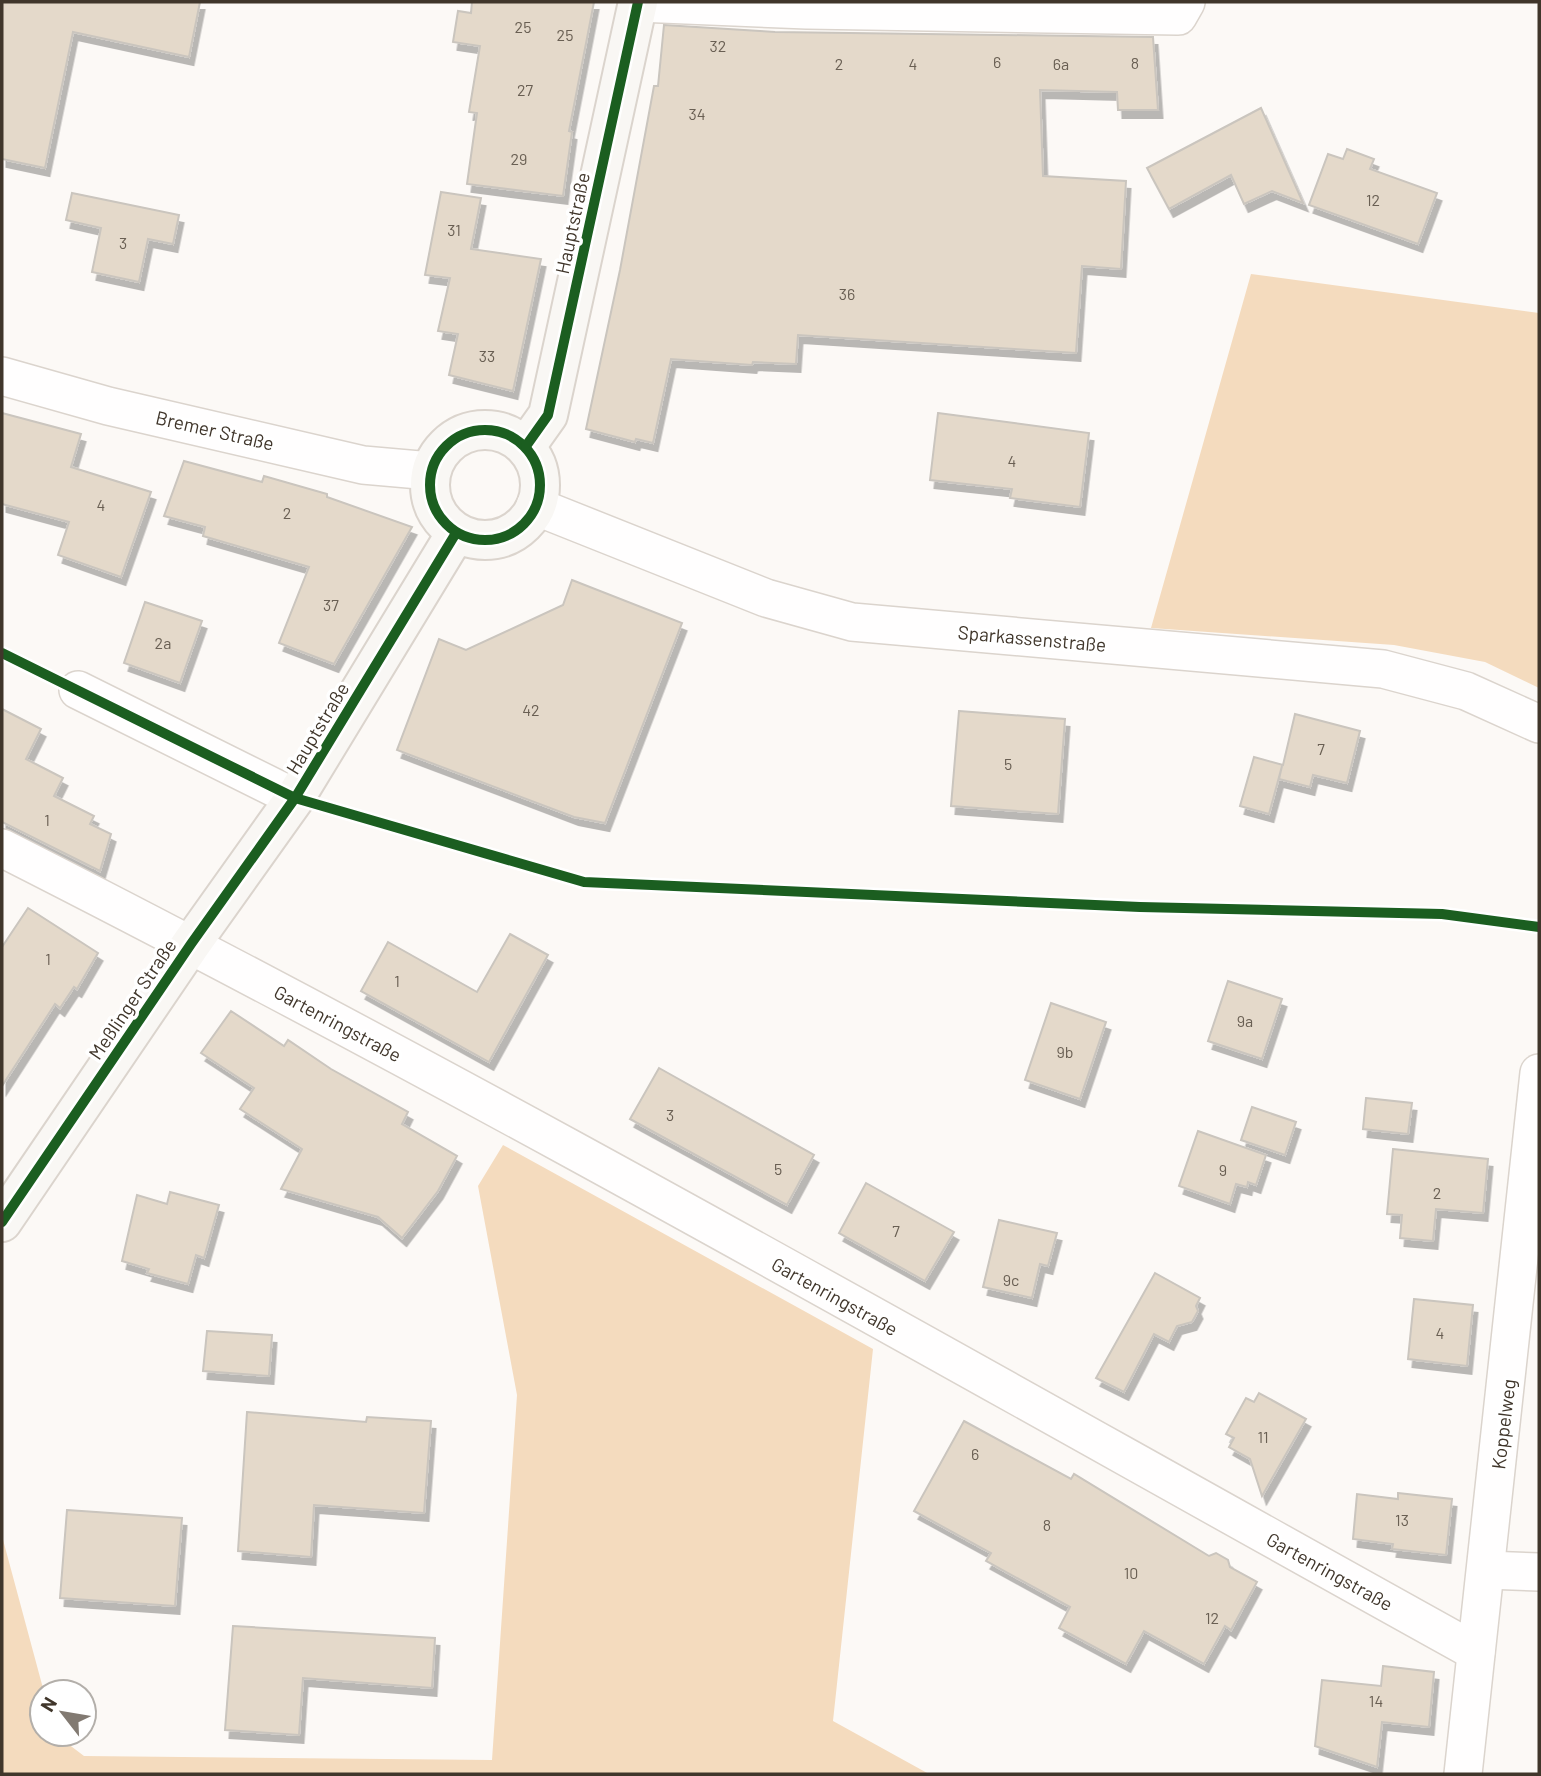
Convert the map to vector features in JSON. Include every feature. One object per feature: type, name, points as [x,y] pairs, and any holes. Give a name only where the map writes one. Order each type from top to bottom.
[{"type":"street","points":[[638,2],[807,10],[1182,9]]},
{"type":"street","name":"Hauptstraße","points":[[526,446],[548,415],[638,2]]},
{"type":"street","name":"Bremer Straße","points":[[2,376],[108,406],[363,465],[431,471]]},
{"type":"street","points":[[482,429],[506,433],[526,446],[536,462],[541,481],[530,517],[515,532],[496,540],[476,540],[456,533],[439,517],[430,495],[431,471],[441,450],[460,435],[482,429]]},
{"type":"street","name":"Sparkassenstraße","points":[[535,506],[766,598],[852,622],[1383,669],[1466,691],[1539,724]]},
{"type":"street","name":"Hauptstraße","points":[[295,798],[456,533]]},
{"type":"street","points":[[78,690],[295,798]]},
{"type":"street","name":"Meßlinger Straße","points":[[2,1222],[191,944],[295,798]]},
{"type":"street","name":"Gartenringstraße","points":[[2,848],[191,944],[511,1116],[1476,1652]]},
{"type":"street","name":"Koppelweg","points":[[1463,1774],[1539,1073]]},
{"type":"street","points":[[1486,1570],[1539,1573]]},
{"type":"shaded area","points":[[1251,274],[1539,313],[1539,688],[1485,662],[1394,645],[1151,628]]},
{"type":"shaded area","points":[[503,1145],[873,1349],[833,1721],[929,1774],[2,1774],[2,1536],[40,1678],[28,1678],[28,1748],[73,1748],[84,1756],[492,1760],[517,1395],[478,1186]]},
{"type":"building","points":[[2,2],[200,2],[189,57],[73,32],[45,168],[2,159]]},
{"type":"building","points":[[472,2],[594,2],[569,131],[572,132],[563,196],[467,184],[477,113],[469,112],[480,46],[453,42],[458,11],[471,13]]},
{"type":"building","points":[[664,25],[775,32],[1153,37],[1158,110],[1118,110],[1117,92],[1040,90],[1043,176],[1126,181],[1121,269],[1082,266],[1076,353],[798,335],[796,364],[753,362],[752,365],[671,359],[653,443],[636,439],[635,442],[586,429],[620,270],[654,86],[658,86]]},
{"type":"building","points":[[1261,108],[1303,203],[1272,191],[1244,204],[1231,175],[1169,209],[1147,168]]},
{"type":"building","points":[[1347,149],[1374,159],[1370,169],[1437,193],[1418,244],[1309,205],[1328,154],[1343,159]]},
{"type":"building","points":[[441,192],[481,198],[471,249],[541,259],[513,391],[449,375],[458,334],[438,331],[450,278],[425,275]]},
{"type":"building","points":[[72,193],[179,215],[173,244],[148,239],[139,282],[92,272],[101,228],[66,220]]},
{"type":"building","points":[[2,413],[81,434],[71,467],[151,492],[121,577],[58,555],[69,522],[2,504]]},
{"type":"building","points":[[938,413],[1089,433],[1080,507],[1010,498],[1012,489],[930,480]]},
{"type":"building","points":[[184,461],[262,482],[264,476],[327,494],[327,497],[412,527],[334,664],[279,643],[309,567],[203,536],[205,527],[164,516]]},
{"type":"building","points":[[572,580],[682,623],[605,823],[574,817],[397,750],[439,639],[466,650],[563,605]]},
{"type":"building","points":[[145,602],[202,621],[180,683],[124,663]]},
{"type":"building","points":[[2,709],[41,729],[26,759],[63,778],[54,796],[94,816],[90,824],[111,834],[100,871],[2,822]]},
{"type":"building","points":[[959,711],[1065,719],[1058,814],[951,806]]},
{"type":"building","points":[[1295,714],[1360,731],[1347,783],[1313,775],[1310,787],[1279,779],[1282,766],[1269,814],[1240,806],[1254,757],[1283,765]]},
{"type":"building","points":[[28,908],[98,953],[77,989],[74,987],[60,1008],[55,1004],[2,1086],[2,947]]},
{"type":"building","points":[[510,934],[548,955],[489,1062],[361,991],[388,942],[477,992]]},
{"type":"building","points":[[1228,981],[1282,999],[1262,1059],[1208,1041]]},
{"type":"building","points":[[1051,1003],[1106,1022],[1080,1099],[1025,1080]]},
{"type":"building","points":[[231,1011],[284,1046],[288,1040],[331,1069],[408,1112],[402,1124],[457,1156],[438,1191],[402,1238],[378,1217],[281,1189],[302,1149],[240,1109],[254,1088],[201,1053]]},
{"type":"building","points":[[659,1068],[814,1155],[787,1205],[630,1119]]},
{"type":"building","points":[[1366,1098],[1412,1103],[1408,1134],[1363,1129]]},
{"type":"building","points":[[1252,1107],[1296,1122],[1285,1155],[1241,1140]]},
{"type":"building","points":[[1198,1131],[1266,1155],[1256,1185],[1248,1182],[1247,1187],[1236,1184],[1230,1204],[1179,1186]]},
{"type":"building","points":[[1393,1149],[1488,1159],[1483,1213],[1436,1209],[1433,1241],[1400,1238],[1402,1215],[1387,1214]]},
{"type":"building","points":[[866,1183],[954,1232],[925,1281],[839,1233]]},
{"type":"building","points":[[170,1192],[219,1205],[204,1258],[196,1255],[188,1284],[147,1273],[149,1269],[122,1261],[137,1195],[167,1204]]},
{"type":"building","points":[[999,1220],[1057,1233],[1048,1266],[1040,1264],[1032,1298],[983,1287]]},
{"type":"building","points":[[1155,1273],[1200,1298],[1196,1306],[1198,1311],[1192,1322],[1177,1326],[1169,1342],[1154,1334],[1124,1392],[1096,1378]]},
{"type":"building","points":[[1414,1299],[1473,1305],[1467,1366],[1408,1359]]},
{"type":"building","points":[[207,1331],[272,1335],[269,1376],[203,1371]]},
{"type":"building","points":[[1259,1393],[1306,1419],[1262,1496],[1250,1459],[1229,1447],[1234,1438],[1226,1434],[1246,1398],[1254,1402]]},
{"type":"building","points":[[247,1412],[366,1422],[367,1417],[431,1421],[424,1513],[314,1505],[311,1557],[238,1551]]},
{"type":"building","points":[[964,1421],[1071,1479],[1074,1474],[1209,1556],[1216,1553],[1228,1560],[1230,1567],[1257,1582],[1231,1630],[1225,1626],[1204,1664],[1144,1631],[1126,1664],[1059,1628],[1070,1607],[986,1561],[991,1553],[914,1511]]},
{"type":"building","points":[[1398,1493],[1452,1499],[1446,1555],[1392,1549],[1393,1544],[1353,1539],[1357,1494],[1398,1499]]},
{"type":"building","points":[[67,1510],[182,1518],[175,1606],[60,1598]]},
{"type":"building","points":[[233,1626],[435,1638],[432,1688],[303,1678],[299,1735],[225,1730]]},
{"type":"building","points":[[1383,1666],[1434,1672],[1429,1727],[1382,1722],[1377,1767],[1315,1746],[1322,1680],[1381,1686]]},
{"type":"cycle path","points":[[526,446],[548,415],[638,2]]},
{"type":"cycle path","points":[[485,430],[506,434],[524,446],[536,464],[540,485],[536,506],[524,524],[506,536],[485,540],[464,536],[446,524],[434,506],[430,485],[434,464],[446,446],[464,434],[485,430]]},
{"type":"cycle path","points":[[2,1222],[191,944],[295,798],[456,533]]},
{"type":"cycle path","points":[[2,653],[295,798],[584,882],[1140,907],[1442,914],[1539,927]]}]
